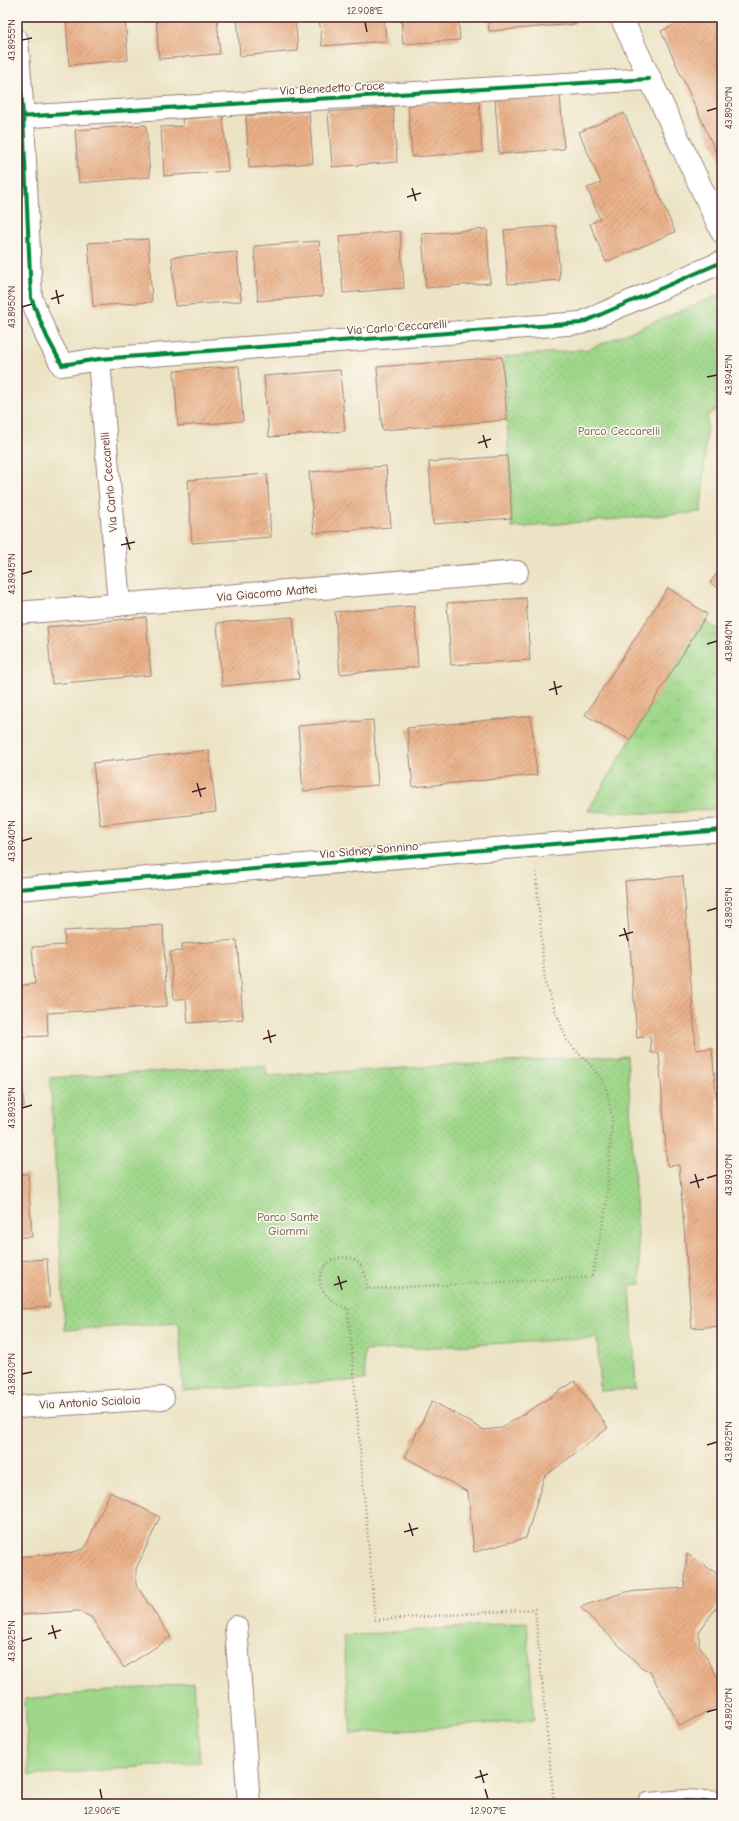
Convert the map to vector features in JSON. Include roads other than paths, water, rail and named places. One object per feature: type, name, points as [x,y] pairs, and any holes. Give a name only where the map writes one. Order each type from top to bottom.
[{"type":"street","points":[[621,17],[722,232]]},
{"type":"street","points":[[17,40],[20,117]]},
{"type":"street","name":"Via Benedetto Croce","points":[[20,117],[649,79]]},
{"type":"street","name":"Via Carlo Ceccarelli","points":[[20,117],[31,298],[47,337],[62,365],[98,359],[581,323],[722,262]]},
{"type":"street","name":"Via Carlo Ceccarelli","points":[[98,359],[119,605]]},
{"type":"street","name":"Via Giacomo Mattei","points":[[17,613],[517,572]]},
{"type":"street","name":"Via Sidney Sonnino","points":[[17,889],[722,830]]},
{"type":"street","name":"Via Antonio Scialoia","points":[[17,1407],[163,1398]]},
{"type":"street","points":[[236,1627],[249,1804]]},
{"type":"street","points":[[686,1801],[722,1791]]},
{"type":"street","points":[[648,1804],[686,1801],[722,1803]]},
{"type":"park label","name":"Parco Ceccarelli","points":[[619,431]]},
{"type":"park label","name":"Parco Sante Giommi","points":[[288,1224]]}]
